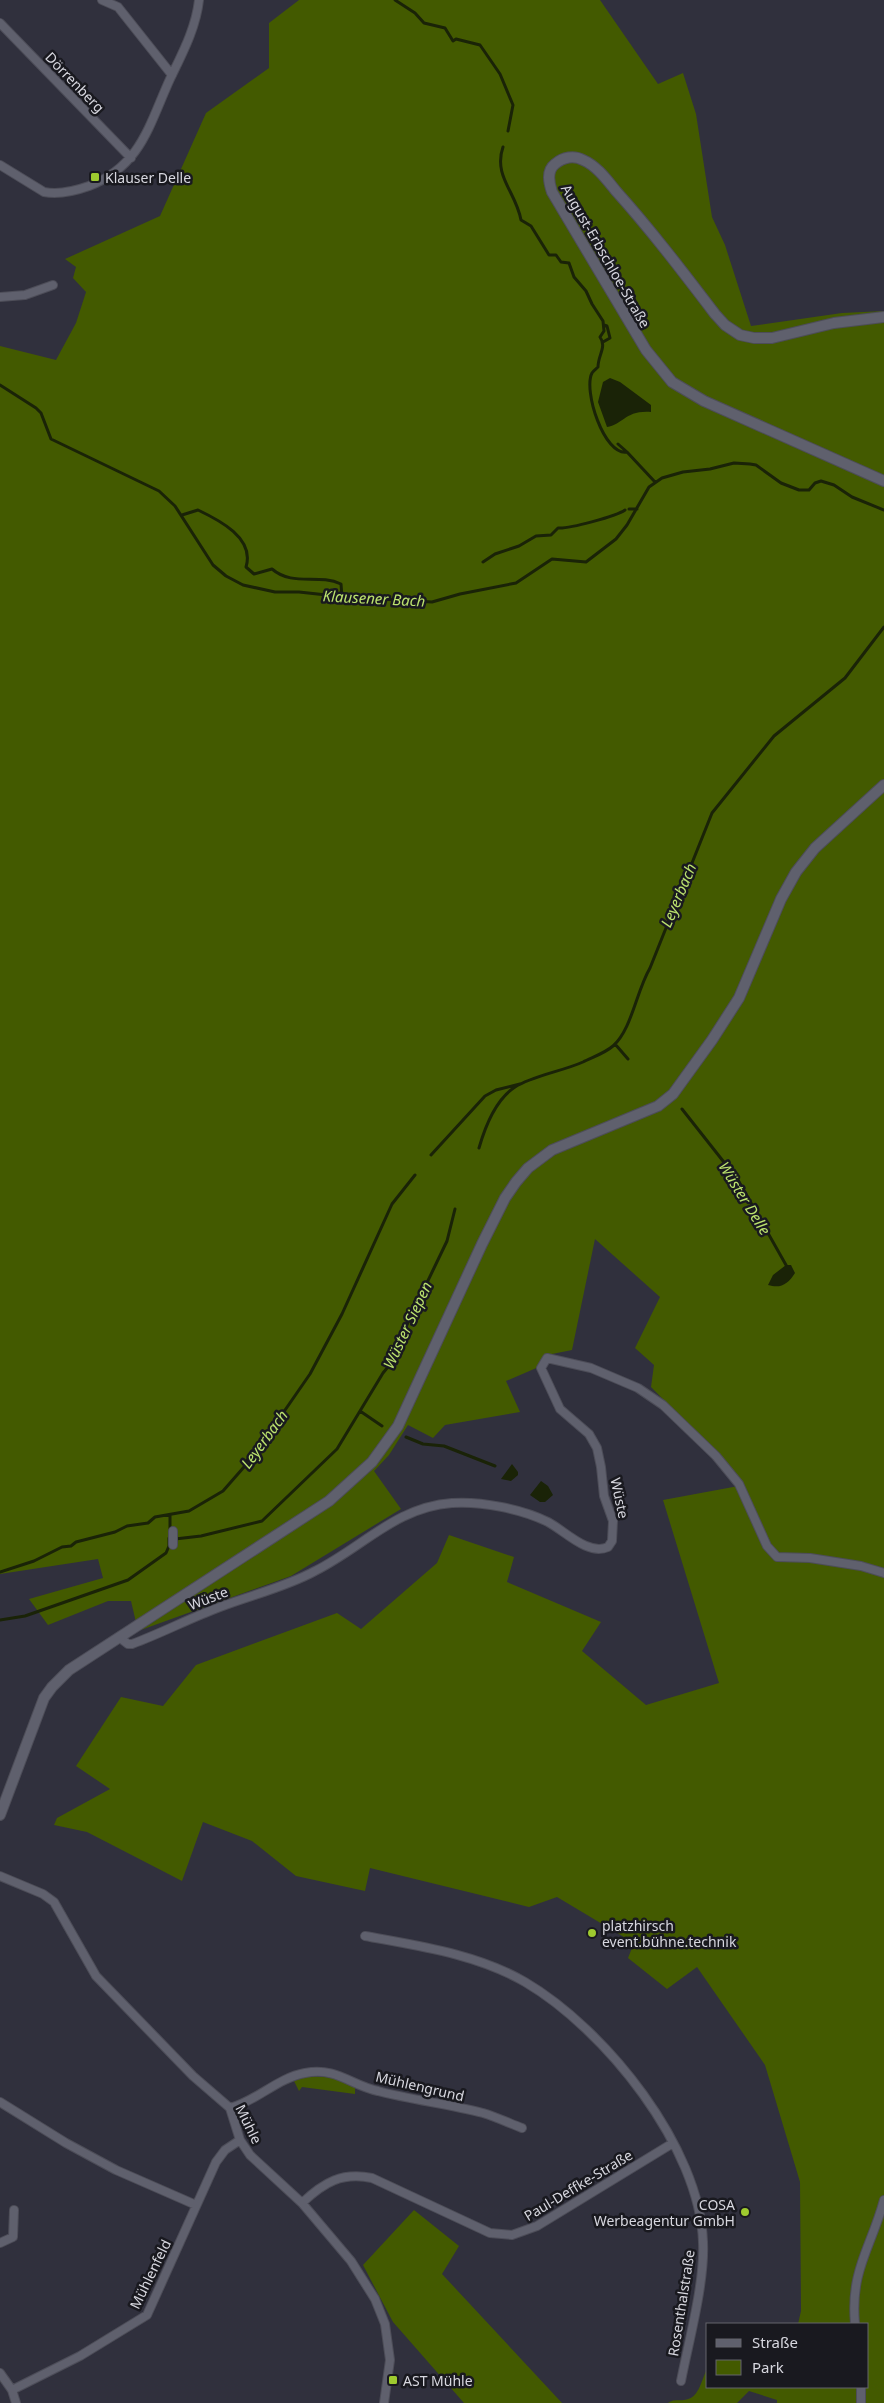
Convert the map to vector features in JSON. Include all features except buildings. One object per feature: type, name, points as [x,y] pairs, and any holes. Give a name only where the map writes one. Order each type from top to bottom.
[{"type":"main road","name":"August-Erbschloe-Straße","points":[[884,317],[834,323],[772,338],[740,336],[725,325],[715,314],[648,227],[596,168],[583,160],[571,157],[562,158],[552,166],[548,180],[552,192],[646,350],[672,382],[704,401],[884,481]]},
{"type":"main road","points":[[0,1816],[44,1698],[68,1670],[329,1501],[372,1462],[398,1426],[482,1244],[505,1198],[516,1182],[528,1168],[552,1150],[658,1106],[673,1094],[712,1040],[739,998],[780,899],[796,872],[815,848],[884,785]]},
{"type":"street","points":[[102,0],[118,7],[172,75]]},
{"type":"street","points":[[0,165],[44,192],[53,194],[76,190],[98,182],[117,172],[132,158],[140,146],[192,30],[199,0]]},
{"type":"street","name":"Dörrenberg","points":[[0,23],[132,158]]},
{"type":"street","points":[[0,297],[25,295],[53,285]]},
{"type":"street","name":"Wüste","points":[[119,1637],[128,1644],[132,1644],[188,1618],[315,1572],[399,1517],[440,1505],[481,1503],[515,1511],[548,1522],[561,1532],[596,1549],[608,1546],[612,1541],[613,1520],[604,1496],[599,1455],[589,1434],[560,1409],[554,1400],[541,1368],[548,1358],[591,1368],[638,1388],[664,1405],[716,1456],[739,1484],[767,1546],[774,1555],[784,1558],[810,1558],[861,1566],[884,1573]]},
{"type":"street","points":[[173,1531],[173,1545]]},
{"type":"street","name":"Mühle","points":[[0,1876],[42,1894],[54,1902],[96,1976],[193,2076],[230,2108],[240,2140],[250,2155],[302,2203],[351,2261],[375,2299],[388,2338],[390,2360],[384,2403]]},
{"type":"street","name":"Rosenthalstraße","points":[[365,1936],[442,1950],[484,1964],[525,1982],[580,2025],[613,2059],[646,2098],[689,2173],[697,2198],[703,2243],[700,2279],[681,2381]]},
{"type":"street","name":"Mühlengrund","points":[[230,2108],[243,2105],[283,2080],[304,2073],[321,2071],[339,2074],[375,2091],[484,2113],[522,2128]]},
{"type":"street","points":[[0,2102],[66,2144],[116,2170],[196,2205]]},
{"type":"street","name":"Mühlenfeld","points":[[12,2390],[80,2356],[147,2315],[216,2162],[225,2150],[240,2140]]},
{"type":"street","name":"Paul-Deffke-Straße","points":[[302,2203],[328,2181],[349,2176],[361,2176],[372,2178],[490,2233],[512,2235],[537,2226],[673,2143]]},
{"type":"street","points":[[855,2323],[854,2297],[857,2273],[884,2200]]},
{"type":"street","points":[[0,2243],[13,2237],[14,2210]]},
{"type":"street","points":[[0,2372],[12,2390],[16,2403]]},
{"type":"street","points":[[861,2388],[861,2403]]},
{"type":"green space","points":[[299,0],[600,0],[658,84],[683,73],[696,114],[712,217],[725,245],[751,326],[842,313],[884,311],[884,2403],[777,2403],[777,2400],[749,2391],[737,2403],[668,2403],[689,2399],[693,2396],[699,2389],[706,2372],[706,2388],[869,2388],[869,2323],[798,2323],[801,2311],[800,2182],[765,2065],[697,1967],[667,1989],[628,1958],[634,1943],[557,1897],[529,1907],[370,1868],[365,1891],[296,1876],[252,1841],[203,1822],[182,1881],[87,1832],[54,1825],[57,1818],[110,1789],[76,1766],[121,1697],[163,1706],[196,1665],[337,1613],[361,1629],[437,1563],[449,1535],[514,1557],[507,1582],[601,1622],[582,1651],[646,1705],[719,1683],[663,1500],[744,1485],[735,1472],[651,1387],[654,1365],[635,1348],[660,1297],[595,1239],[572,1350],[547,1355],[541,1366],[506,1381],[520,1412],[445,1425],[433,1438],[408,1425],[389,1455],[374,1471],[401,1509],[291,1576],[138,1631],[131,1601],[108,1601],[48,1625],[29,1599],[103,1578],[98,1559],[0,1574],[0,346],[56,360],[76,323],[86,292],[73,278],[76,267],[65,259],[160,216],[206,113],[269,68],[269,23]]},
{"type":"green space","points":[[309,2076],[339,2078],[355,2084],[355,2094],[302,2087],[299,2091],[294,2081]]},
{"type":"green space","points":[[414,2210],[459,2246],[442,2274],[562,2403],[464,2403],[393,2322],[363,2265]]},
{"type":"shaded area","points":[[610,378],[620,382],[651,405],[651,412],[635,413],[617,424],[607,427],[598,402],[603,382]]},
{"type":"shaded area","points":[[786,1265],[791,1265],[795,1273],[790,1280],[780,1286],[768,1285],[773,1275]]},
{"type":"shaded area","points":[[512,1464],[518,1475],[511,1481],[501,1479]]},
{"type":"shaded area","points":[[541,1481],[548,1486],[553,1495],[545,1502],[540,1502],[530,1495]]},
{"type":"waterway","points":[[395,0],[415,13],[424,23],[445,28],[453,41],[456,39],[480,45],[500,74],[513,105],[508,131]]},
{"type":"waterway","points":[[503,147],[501,167],[521,220],[531,226],[549,255],[556,255],[561,262],[569,263],[574,277],[586,291],[603,321],[604,331],[600,337],[603,344],[598,367],[592,373],[590,381],[590,393],[597,420],[611,444],[619,450],[627,452],[655,482]]},
{"type":"waterway","points":[[603,342],[610,338],[607,326],[604,325]]},
{"type":"waterway","name":"Klausener Bach","points":[[0,385],[41,413],[51,439],[159,491],[175,506],[213,565],[226,576],[243,585],[275,592],[299,592],[345,597],[432,602],[460,594],[516,583],[552,559],[586,562],[616,539],[627,525],[649,487],[662,478],[683,472],[710,469],[734,463],[756,465],[781,483],[799,490],[809,490],[815,483],[821,481],[834,485],[852,497],[884,510]]},
{"type":"waterway","points":[[618,444],[627,452]]},
{"type":"waterway","name":"Klausener Bach","points":[[629,509],[637,509]]},
{"type":"waterway","points":[[182,515],[198,510],[216,519],[233,531],[245,547],[246,567],[254,574],[272,569],[280,574],[297,579],[332,581],[341,584],[342,597]]},
{"type":"waterway","points":[[483,562],[495,554],[519,546],[536,536],[551,535],[558,528],[593,522],[625,510]]},
{"type":"waterway","name":"Leyerbach","points":[[479,1148],[484,1131],[496,1106],[508,1092],[522,1083],[595,1057],[613,1046],[619,1039],[625,1030],[712,813],[774,736],[845,678],[884,627]]},
{"type":"waterway","name":"Wüster Delle","points":[[615,1044],[628,1059]]},
{"type":"waterway","points":[[431,1155],[485,1096],[496,1090],[520,1084]]},
{"type":"waterway","name":"Wüster Delle","points":[[682,1109],[738,1180],[786,1265]]},
{"type":"waterway","name":"Leyerbach","points":[[0,1572],[34,1561],[62,1547],[71,1546],[76,1542],[115,1532],[127,1526],[148,1523],[155,1517],[189,1511],[223,1491],[244,1467],[246,1461],[254,1455],[310,1374],[342,1314],[392,1204],[415,1175]]},
{"type":"waterway","name":"Leyerbach","points":[[175,1539],[201,1536],[262,1521],[337,1449],[383,1373],[392,1362],[399,1341],[447,1241],[455,1209]]},
{"type":"waterway","name":"Wüster Siepen","points":[[360,1411],[382,1426]]},
{"type":"waterway","name":"Wüster Siepen","points":[[406,1437],[423,1444],[444,1446],[495,1466]]},
{"type":"waterway","points":[[170,1515],[170,1531]]},
{"type":"waterway","name":"Leyerbach","points":[[0,1620],[25,1616],[128,1580],[166,1553],[169,1546],[169,1538]]},
{"type":"place","name":"Klauser Delle","points":[[95,177]]},
{"type":"place","name":"platzhirsch event.bühne.technik","points":[[592,1933]]},
{"type":"place","name":"COSA Werbeagentur GmbH","points":[[745,2212]]},
{"type":"place","name":"AST Mühle","points":[[393,2380]]}]
